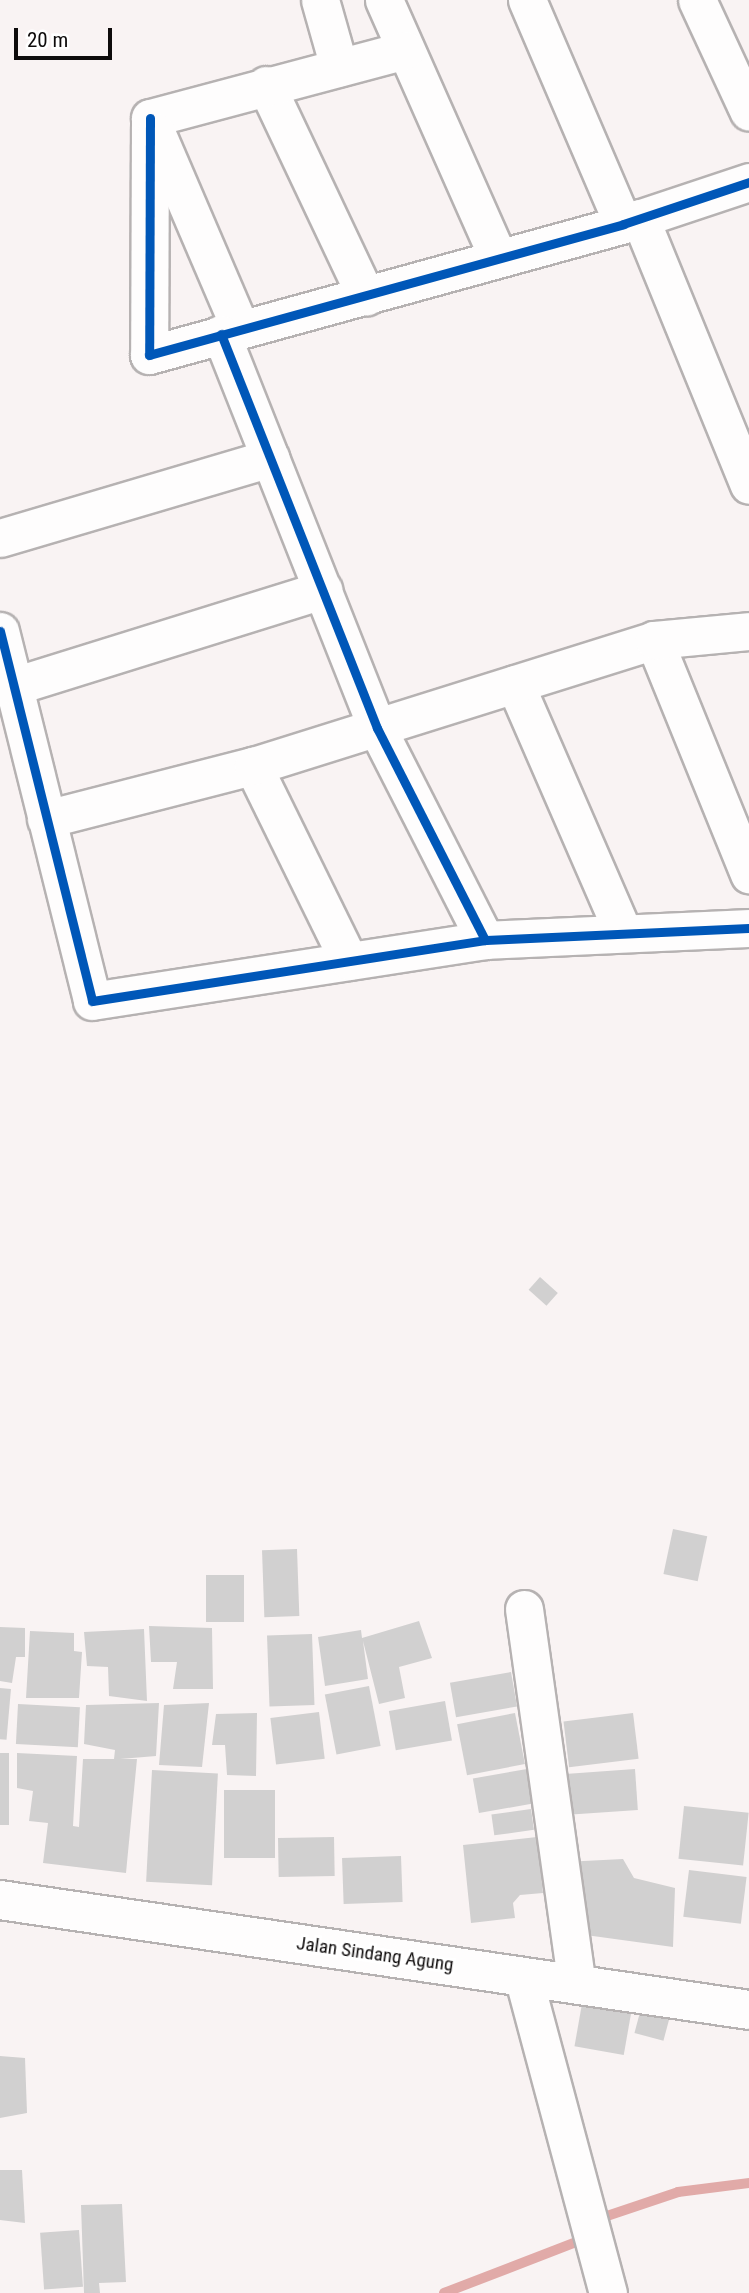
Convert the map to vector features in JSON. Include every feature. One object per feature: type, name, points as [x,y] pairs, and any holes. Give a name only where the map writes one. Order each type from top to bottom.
[{"type":"main road","name":"Jalan Sindang Agung","points":[[0,1900],[749,2010]]},
{"type":"street","points":[[320,0],[339,67]]},
{"type":"street","points":[[384,0],[498,257]]},
{"type":"street","points":[[527,0],[631,221],[749,485]]},
{"type":"street","points":[[697,0],[749,113]]},
{"type":"street","points":[[149,118],[405,50]]},
{"type":"street","points":[[266,85],[366,297]]},
{"type":"street","points":[[149,118],[149,355],[366,297],[631,221],[749,182]]},
{"type":"street","points":[[149,118],[231,331],[270,458],[377,729],[485,940]]},
{"type":"street","points":[[0,538],[270,458]]},
{"type":"street","points":[[14,686],[323,590]]},
{"type":"street","points":[[0,631],[92,1001],[485,940],[749,928]]},
{"type":"street","points":[[46,819],[253,766],[654,640],[749,631]]},
{"type":"street","points":[[654,640],[749,874]]},
{"type":"street","points":[[515,684],[623,932]]},
{"type":"street","points":[[253,766],[349,961]]},
{"type":"street","points":[[524,1609],[577,1984]]},
{"type":"street","points":[[523,1976],[608,2293]]},
{"type":"building","points":[[540,1277],[558,1293],[546,1306],[529,1290]]},
{"type":"building","points":[[673,1529],[707,1536],[698,1581],[663,1574]]},
{"type":"building","points":[[297,1549],[299,1616],[264,1617],[262,1550]]},
{"type":"building","points":[[206,1575],[244,1575],[244,1622],[206,1622]]},
{"type":"building","points":[[419,1621],[432,1658],[399,1667],[405,1698],[379,1704],[363,1641],[368,1679],[325,1686],[318,1637],[361,1630],[362,1638]]},
{"type":"building","points":[[149,1626],[212,1628],[213,1689],[173,1689],[177,1662],[151,1662]]},
{"type":"building","points":[[0,1627],[25,1628],[25,1657],[16,1657],[12,1683],[0,1681]]},
{"type":"building","points":[[144,1629],[147,1701],[109,1696],[108,1667],[87,1666],[84,1632]]},
{"type":"building","points":[[30,1631],[74,1633],[74,1651],[82,1652],[79,1698],[26,1698]]},
{"type":"building","points":[[312,1634],[314,1705],[270,1707],[267,1636]]},
{"type":"building","points":[[511,1672],[517,1706],[456,1717],[450,1683]]},
{"type":"building","points":[[369,1686],[381,1746],[336,1754],[325,1695]]},
{"type":"building","points":[[0,1688],[11,1689],[7,1740],[0,1739]]},
{"type":"building","points":[[445,1701],[452,1740],[396,1750],[389,1711]]},
{"type":"building","points":[[159,1703],[156,1756],[120,1759],[137,1759],[126,1873],[43,1863],[48,1823],[29,1821],[33,1791],[17,1788],[17,1753],[77,1756],[73,1826],[79,1827],[83,1759],[114,1759],[115,1750],[84,1744],[86,1705]]},
{"type":"building","points":[[209,1703],[202,1767],[159,1765],[164,1705]]},
{"type":"building","points":[[18,1704],[80,1707],[78,1747],[16,1744]]},
{"type":"building","points":[[319,1712],[325,1759],[276,1765],[270,1718]]},
{"type":"building","points":[[257,1713],[256,1776],[227,1775],[225,1745],[212,1745],[216,1714]]},
{"type":"building","points":[[515,1713],[525,1764],[467,1775],[457,1724]]},
{"type":"building","points":[[633,1713],[639,1759],[569,1767],[564,1722]]},
{"type":"building","points":[[0,1753],[9,1753],[9,1825],[0,1825]]},
{"type":"building","points":[[527,1769],[533,1803],[479,1813],[473,1779]]},
{"type":"building","points":[[635,1769],[638,1810],[568,1815],[565,1774]]},
{"type":"building","points":[[152,1770],[218,1773],[212,1885],[146,1882]]},
{"type":"building","points":[[224,1790],[275,1790],[275,1858],[224,1858]]},
{"type":"building","points":[[684,1806],[749,1813],[743,1866],[678,1859]]},
{"type":"building","points":[[531,1809],[534,1830],[494,1835],[491,1815]]},
{"type":"building","points":[[334,1837],[335,1876],[279,1877],[278,1838]]},
{"type":"building","points":[[537,1837],[543,1893],[520,1895],[513,1903],[515,1918],[471,1923],[463,1845]]},
{"type":"building","points":[[401,1856],[403,1902],[344,1904],[342,1858]]},
{"type":"building","points":[[623,1859],[634,1878],[675,1888],[673,1947],[571,1933],[564,1862]]},
{"type":"building","points":[[689,1870],[747,1877],[741,1924],[683,1917]]},
{"type":"building","points":[[583,1998],[632,2007],[624,2055],[574,2046]]},
{"type":"building","points":[[643,2001],[672,2009],[663,2041],[634,2033]]},
{"type":"building","points":[[0,2056],[25,2058],[27,2113],[0,2118]]},
{"type":"building","points":[[0,2170],[22,2170],[25,2223],[0,2220]]},
{"type":"building","points":[[122,2204],[126,2282],[99,2283],[100,2293],[84,2293],[81,2205]]},
{"type":"building","points":[[79,2230],[83,2287],[44,2290],[40,2233]]},
{"type":"waterway","points":[[595,2220],[678,2192],[749,2183]]},
{"type":"waterway","points":[[444,2293],[576,2242]]},
{"type":"cycle path","points":[[150,118],[149,355],[623,224],[749,182]]},
{"type":"cycle path","points":[[221,334],[377,728],[485,940],[749,928]]},
{"type":"cycle path","points":[[0,631],[92,1001],[485,940]]}]
